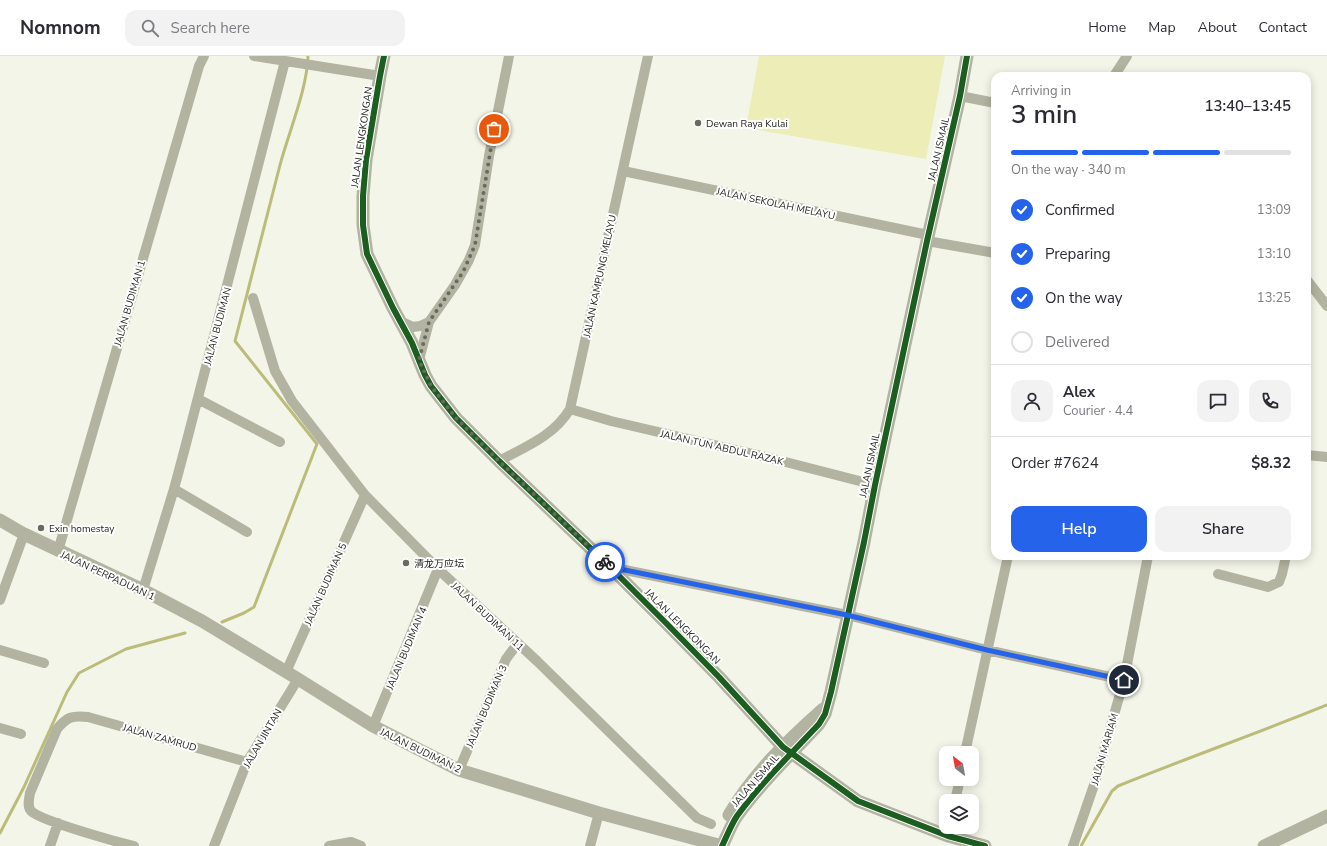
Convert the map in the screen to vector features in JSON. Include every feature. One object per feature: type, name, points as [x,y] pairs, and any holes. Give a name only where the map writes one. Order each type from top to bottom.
[{"type":"street","name":"JALAN BUDIMAN 1","points":[[58,551],[199,66],[204,56]]},
{"type":"street","points":[[254,56],[380,76]]},
{"type":"street","name":"JALAN LENGKONGAN","points":[[384,56],[366,160],[363,196],[363,225],[367,254],[412,343],[431,386],[456,418],[610,567],[719,677],[788,750],[858,801],[939,828]]},
{"type":"street","points":[[419,360],[429,322],[463,272],[475,245],[489,156],[509,56]]},
{"type":"street","name":"JALAN KAMPUNG MELAYU","points":[[499,461],[538,441],[563,420],[570,409],[648,56]]},
{"type":"street","name":"JALAN ISMAIL","points":[[718,845],[720,830],[740,798],[788,750],[804,726],[827,705],[864,542],[874,485],[927,238],[960,96],[967,56]]},
{"type":"street","points":[[1117,72],[1127,56]]},
{"type":"street","name":"JALAN BUDIMAN","points":[[143,590],[174,490],[285,61]]},
{"type":"street","points":[[960,96],[991,102]]},
{"type":"street","name":"JALAN SEKOLAH MELAYU","points":[[623,171],[991,252]]},
{"type":"street","points":[[1311,285],[1327,306]]},
{"type":"street","name":"JALAN BUDIMAN 11","points":[[253,298],[275,371],[292,401],[365,495],[438,569],[565,687],[697,818],[712,824]]},
{"type":"street","points":[[400,321],[413,326],[420,326],[429,322]]},
{"type":"street","points":[[198,399],[280,442]]},
{"type":"street","name":"JALAN TUN ABDUL RAZAK","points":[[570,409],[611,421],[770,458],[874,485]]},
{"type":"street","points":[[1311,455],[1327,457]]},
{"type":"street","points":[[174,490],[247,532]]},
{"type":"street","name":"JALAN BUDIMAN 5","points":[[286,672],[365,495]]},
{"type":"street","name":"JALAN PERPADUAN 1","points":[[0,520],[58,551],[143,590],[216,630]]},
{"type":"street","points":[[0,600],[24,534]]},
{"type":"street","points":[[966,746],[1007,560]]},
{"type":"street","name":"JALAN MARIAM","points":[[1073,846],[1094,785],[1124,680],[1147,560]]},
{"type":"street","points":[[1218,574],[1268,587],[1279,582],[1285,560]]},
{"type":"street","points":[[610,567],[847,615],[987,650],[1124,680]]},
{"type":"street","name":"JALAN BUDIMAN 4","points":[[373,726],[438,569]]},
{"type":"street","name":"JALAN BUDIMAN 2","points":[[216,630],[298,678],[373,726],[459,770],[599,813],[718,845]]},
{"type":"street","name":"JALAN BUDIMAN 3","points":[[459,770],[506,659],[518,643]]},
{"type":"street","points":[[0,650],[44,664]]},
{"type":"street","name":"JALAN JINTAN","points":[[214,846],[247,762],[298,678]]},
{"type":"street","name":"JALAN ZAMRUD","points":[[58,823],[30,810],[28,804],[30,793],[56,729],[72,716],[88,717],[247,762]]},
{"type":"street","points":[[0,728],[21,734]]},
{"type":"street","points":[[590,846],[599,813]]},
{"type":"street","points":[[1264,846],[1327,816]]},
{"type":"street","points":[[50,846],[58,823],[129,845]]},
{"type":"street","name":"JALAN LENGKONGAN","points":[[955,834],[977,845]]},
{"type":"street","points":[[329,846],[351,842],[361,846]]},
{"type":"green space","points":[[759,56],[945,56],[926,159],[746,128]]},
{"type":"waterway","points":[[222,622],[254,607],[317,444],[235,341],[280,165],[301,96],[307,69],[308,56]]},
{"type":"waterway","points":[[0,833],[24,787],[67,692],[79,673],[126,649],[185,633]]},
{"type":"waterway","points":[[1081,846],[1112,791],[1118,786],[1327,705]]},
{"type":"cycle path","points":[[384,56],[366,160],[363,196],[363,225],[367,254],[412,343],[431,386],[456,418],[666,623],[719,677],[783,747],[858,801],[948,836],[985,846]]},
{"type":"cycle path","points":[[722,846],[735,819],[746,804],[776,769],[819,724],[825,714],[864,542],[927,241],[960,96],[967,56]]},
{"type":"way so far","points":[[494,129],[475,245],[463,272],[429,322],[419,360],[431,386],[456,418],[605,562]]},
{"type":"place","name":"Dewan Raya Kulai","points":[[698,123]]},
{"type":"place","name":"Exin homestay","points":[[41,528]]},
{"type":"place","name":"清龙万应坛","points":[[406,563]]},
{"type":"route","points":[[605,562],[610,567],[847,615],[987,650],[1124,680]]}]
